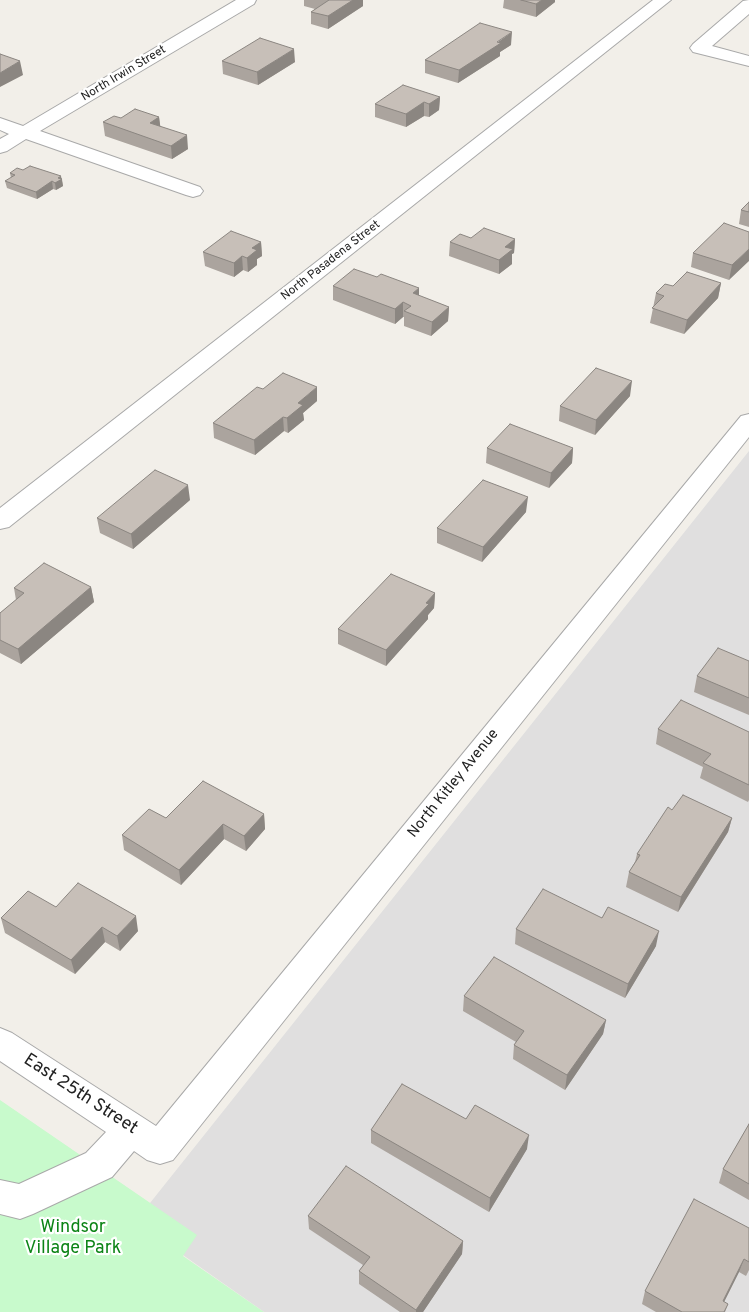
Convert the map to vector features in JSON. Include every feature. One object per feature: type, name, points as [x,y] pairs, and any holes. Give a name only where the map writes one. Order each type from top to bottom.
[{"type":"street","name":"North Irwin Street","points":[[0,147],[248,0]]},
{"type":"street","name":"North Pasadena Street","points":[[0,521],[663,0]]},
{"type":"street","points":[[749,5],[700,48],[749,61]]},
{"type":"street","points":[[0,124],[193,191]]},
{"type":"street","name":"North Kitley Avenue","points":[[160,1148],[749,421]]},
{"type":"street","name":"East 25th Street","points":[[0,1043],[160,1148]]},
{"type":"street","points":[[0,1197],[20,1202],[99,1165],[131,1128]]},
{"type":"shaded area","points":[[749,451],[749,1312],[264,1312],[183,1255],[150,1203]]},
{"type":"green space","name":"Windsor Village Park","points":[[0,1100],[197,1235],[183,1256],[264,1312],[0,1312]]},
{"type":"building","points":[[329,0],[353,0],[328,16],[311,12]]},
{"type":"building","points":[[521,0],[542,0],[536,4]]},
{"type":"building","points":[[480,23],[512,32],[497,42],[501,43],[459,70],[425,60]]},
{"type":"building","points":[[260,38],[294,49],[257,72],[222,61]]},
{"type":"building","points":[[0,54],[20,61],[0,73]]},
{"type":"building","points":[[403,85],[440,97],[429,104],[424,102],[406,114],[375,104]]},
{"type":"building","points":[[135,109],[159,117],[150,123],[187,135],[171,146],[103,122],[114,116],[121,118]]},
{"type":"building","points":[[30,166],[61,176],[58,178],[62,179],[55,183],[52,181],[36,192],[5,181],[15,175],[10,173],[17,168],[23,170]]},
{"type":"building","points":[[749,202],[749,212],[741,210]]},
{"type":"building","points":[[724,223],[749,232],[749,249],[732,265],[693,253]]},
{"type":"building","points":[[484,228],[515,239],[505,247],[513,249],[499,260],[450,242],[460,234],[471,238]]},
{"type":"building","points":[[231,231],[261,242],[252,248],[257,250],[247,258],[242,256],[234,263],[203,252]]},
{"type":"building","points":[[354,269],[377,277],[381,274],[419,288],[413,293],[449,307],[432,322],[404,311],[411,306],[403,302],[395,309],[333,286]]},
{"type":"building","points":[[687,272],[721,283],[687,320],[652,308],[664,296],[656,293],[665,284],[673,286]]},
{"type":"building","points":[[596,368],[632,381],[596,420],[560,406]]},
{"type":"building","points":[[283,373],[317,387],[298,403],[303,405],[287,418],[283,417],[254,440],[213,423],[257,387],[263,389]]},
{"type":"building","points":[[510,424],[573,448],[551,473],[487,448]]},
{"type":"building","points":[[155,470],[188,485],[131,534],[97,518]]},
{"type":"building","points":[[483,480],[528,497],[483,547],[437,528]]},
{"type":"building","points":[[44,563],[91,587],[18,649],[0,640],[0,613],[24,593],[14,588]]},
{"type":"building","points":[[391,574],[435,593],[426,603],[429,604],[386,650],[338,629]]},
{"type":"building","points":[[718,648],[749,661],[749,698],[697,676]]},
{"type":"building","points":[[681,700],[749,732],[749,785],[703,763],[711,754],[658,729]]},
{"type":"building","points":[[203,781],[264,814],[244,836],[223,824],[179,870],[122,835],[149,809],[166,818]]},
{"type":"building","points":[[683,795],[732,818],[681,897],[629,872],[640,855],[637,854],[668,807],[672,810]]},
{"type":"building","points":[[78,883],[136,916],[117,936],[102,927],[71,960],[1,918],[28,891],[56,907]]},
{"type":"building","points":[[543,889],[602,918],[608,907],[659,931],[628,984],[516,929]]},
{"type":"building","points":[[494,957],[606,1020],[567,1075],[514,1045],[524,1031],[464,996]]},
{"type":"building","points":[[402,1084],[466,1119],[475,1105],[529,1135],[490,1198],[371,1130]]},
{"type":"building","points":[[749,1124],[749,1184],[723,1169]]},
{"type":"building","points":[[346,1166],[463,1241],[416,1310],[359,1271],[370,1257],[308,1216]]},
{"type":"building","points":[[694,1199],[749,1228],[749,1262],[744,1259],[723,1301],[728,1304],[724,1312],[682,1312],[645,1291]]}]
